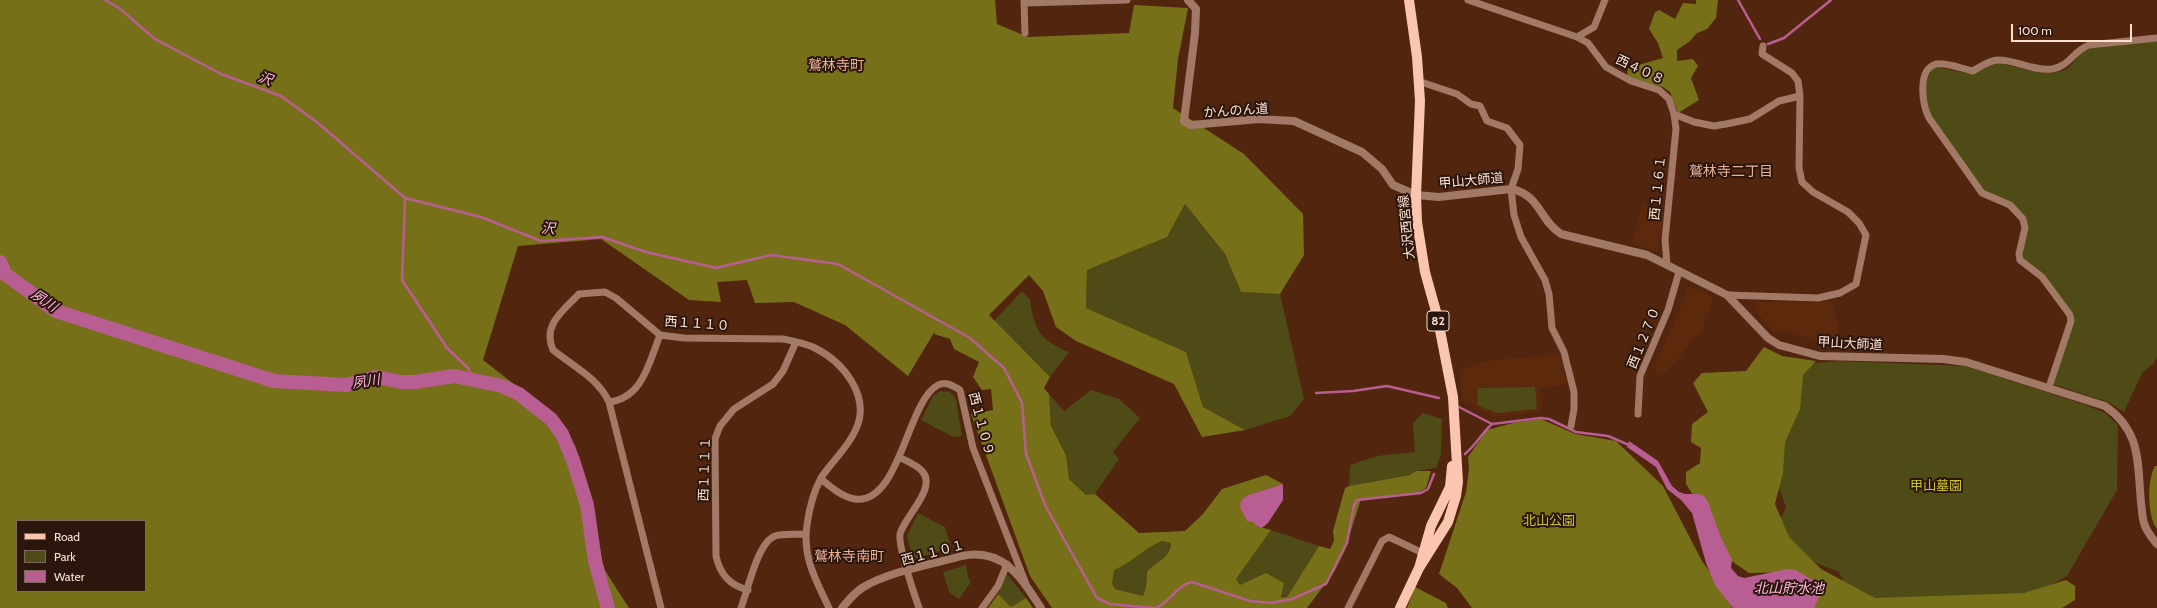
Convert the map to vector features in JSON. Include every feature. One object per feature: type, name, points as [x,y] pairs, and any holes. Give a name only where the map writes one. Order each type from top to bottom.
[{"type":"main road","name":"大沢西宮線","points":[[1400,608],[1425,554],[1448,522],[1456,496],[1458,482],[1452,397],[1437,315],[1425,272],[1417,222],[1416,195],[1420,101],[1409,0]]},
{"type":"street","points":[[1025,33],[1024,2],[1127,0]]},
{"type":"street","name":"かんのん道","points":[[1188,0],[1196,9],[1195,33],[1184,121],[1191,126],[1259,119],[1294,121],[1331,136],[1362,152],[1382,169],[1393,185],[1416,195]]},
{"type":"street","name":"西４０８","points":[[1468,0],[1577,37],[1588,43],[1606,67],[1631,80],[1659,90],[1669,99],[1674,114]]},
{"type":"street","points":[[1577,37],[1594,27],[1605,0]]},
{"type":"street","points":[[2048,387],[2071,321],[2070,315],[2042,277],[2020,260],[2019,254],[2025,228],[2023,219],[2010,205],[1982,193],[1929,118],[1923,106],[1922,94],[1924,79],[1930,68],[1935,64],[1944,64],[1973,72],[1988,62],[1997,60],[2034,69],[2052,69],[2066,65],[2080,48],[2089,45],[2157,38]]},
{"type":"street","points":[[1727,295],[1818,298],[1840,293],[1856,284],[1866,235],[1859,223],[1848,212],[1813,192],[1802,182],[1799,168],[1800,96],[1798,81],[1792,73],[1762,54],[1764,46]]},
{"type":"street","points":[[1418,81],[1457,94],[1471,104],[1480,106],[1487,121],[1511,131],[1520,145],[1518,169],[1511,189],[1514,215],[1521,237],[1545,280],[1550,294],[1552,328],[1564,352],[1574,392],[1574,409],[1571,426]]},
{"type":"street","points":[[1674,114],[1694,122],[1714,126],[1750,119],[1779,101],[1800,96]]},
{"type":"street","name":"西１１６１","points":[[1666,266],[1665,240],[1676,129],[1674,114]]},
{"type":"street","name":"甲山大師道","points":[[1416,195],[1438,197],[1511,189],[1521,191],[1537,204],[1551,227],[1561,234],[1647,255],[1666,266],[1727,295],[1768,338],[1779,345],[1820,356],[1943,359],[1966,362],[2105,406],[2118,416],[2126,425],[2137,453],[2144,524],[2157,544]]},
{"type":"street","name":"西１２７０","points":[[1638,414],[1640,376],[1668,310],[1679,272]]},
{"type":"street","name":"西１１１０","points":[[661,608],[609,402],[604,390],[591,378],[553,350],[549,332],[557,318],[579,294],[605,292],[616,298],[660,335],[684,338],[782,339],[796,342],[814,348],[835,361],[850,377],[859,400],[861,412],[857,428],[852,438],[821,479],[811,508],[806,534],[811,570],[830,608]]},
{"type":"street","points":[[609,402],[620,400],[632,394],[639,385],[660,335]]},
{"type":"street","name":"西１１１１","points":[[748,590],[732,583],[719,570],[716,556],[715,439],[720,426],[734,409],[773,384],[783,371],[796,342]]},
{"type":"street","name":"西１１０９","points":[[898,457],[927,393],[939,384],[949,384],[960,390],[973,448],[1027,586]]},
{"type":"street","points":[[821,479],[839,493],[855,499],[869,498],[881,490],[898,457],[922,470],[926,478],[926,489],[900,534],[901,546],[919,608]]},
{"type":"street","points":[[741,608],[756,562],[767,541],[775,536],[806,534]]},
{"type":"street","points":[[1348,608],[1382,541],[1389,537],[1425,554]]},
{"type":"street","name":"西１１０１","points":[[842,608],[851,597],[862,588],[908,571],[968,555],[988,556],[1007,564],[1016,571],[1041,608]]},
{"type":"street","points":[[982,608],[998,586],[1007,564]]},
{"type":"shaded area","points":[[1642,204],[1664,211],[1658,253],[1632,243]]},
{"type":"shaded area","points":[[1689,286],[1714,297],[1701,333],[1694,337],[1676,363],[1662,374],[1654,369]]},
{"type":"shaded area","points":[[1756,302],[1833,302],[1841,342],[1837,348],[1826,346],[1792,332],[1773,331],[1756,311]]},
{"type":"shaded area","points":[[1561,354],[1567,384],[1540,388],[1542,411],[1494,417],[1463,401],[1459,370],[1485,361]]},
{"type":"green space","points":[[0,0],[995,0],[997,24],[1028,37],[1129,33],[1134,5],[1188,8],[1178,59],[1173,108],[1244,154],[1303,214],[1304,255],[1280,294],[1241,292],[1225,254],[1185,204],[1167,237],[1087,270],[1086,308],[1186,352],[1203,407],[1245,430],[1202,437],[1174,384],[1076,341],[1056,327],[1043,291],[1029,275],[989,315],[1050,377],[1044,388],[1049,394],[1051,426],[1066,455],[1069,479],[1086,495],[1095,494],[1139,533],[1185,531],[1203,514],[1222,489],[1266,475],[1283,484],[1248,495],[1256,526],[1271,530],[1236,579],[1240,585],[1266,573],[1284,583],[1281,597],[1287,597],[1319,546],[1330,549],[1334,541],[1333,531],[1345,488],[1410,475],[1416,471],[1431,471],[1426,488],[1418,493],[1361,499],[1344,552],[1334,572],[1307,608],[1052,608],[1030,576],[971,414],[993,410],[991,389],[982,390],[973,377],[979,362],[954,349],[950,339],[934,334],[935,331],[908,376],[845,325],[794,302],[755,303],[747,280],[717,282],[721,302],[689,300],[601,239],[518,246],[483,360],[545,408],[575,445],[589,496],[604,569],[629,608],[0,608]],"holes":[[[1162,541],[1171,543],[1166,556],[1147,572],[1146,587],[1143,596],[1115,589],[1112,583],[1114,570],[1127,564],[1149,548]]]},
{"type":"green space","points":[[1696,0],[1718,0],[1716,18],[1707,29],[1697,33],[1690,41],[1677,50],[1677,61],[1693,59],[1698,66],[1691,78],[1699,100],[1678,113],[1670,92],[1663,87],[1627,78],[1628,68],[1663,58],[1658,43],[1649,29],[1655,12],[1659,10],[1675,19],[1683,3],[1696,4]]},
{"type":"green space","points":[[2157,41],[2157,357],[2153,364],[2142,373],[2124,412],[2108,402],[2052,384],[2074,315],[2023,259],[2023,251],[2028,227],[2002,198],[1983,190],[1932,118],[1925,95],[1927,80],[1932,70],[1936,67],[1972,74],[1997,62],[2033,71],[2052,73],[2068,68],[2082,52],[2091,48]]},
{"type":"green space","points":[[1185,204],[1225,254],[1241,292],[1280,294],[1304,399],[1290,416],[1245,430],[1203,407],[1186,352],[1086,308],[1087,270],[1167,237]]},
{"type":"green space","points":[[1022,291],[1030,299],[1036,326],[1040,333],[1051,343],[1069,352],[1050,377],[994,321]]},
{"type":"green space","points":[[1764,347],[1782,356],[1816,361],[1803,375],[1800,409],[1785,442],[1783,473],[1775,504],[1789,537],[1821,569],[1875,598],[2024,593],[2066,580],[2075,586],[2075,600],[2062,608],[1814,608],[1798,572],[1749,573],[1723,555],[1713,527],[1686,484],[1686,472],[1700,463],[1701,448],[1691,442],[1692,424],[1708,412],[1693,383],[1702,373],[1746,371]]},
{"type":"green space","name":"甲山墓園","points":[[1840,361],[1965,366],[2086,405],[2105,413],[2118,425],[2117,490],[2067,576],[2032,596],[1942,608],[1852,598],[1839,572],[1804,558],[1778,525],[1786,507],[1779,488],[1777,458],[1805,364]]},
{"type":"green space","points":[[1535,387],[1537,409],[1497,413],[1477,405],[1478,388]]},
{"type":"green space","points":[[1091,390],[1119,399],[1140,418],[1113,452],[1119,459],[1095,494],[1086,495],[1069,479],[1066,455],[1051,426],[1049,394],[1064,411]]},
{"type":"green space","points":[[940,391],[950,392],[956,399],[962,436],[953,437],[921,420],[933,396]]},
{"type":"green space","points":[[1423,413],[1442,419],[1441,454],[1436,468],[1417,471],[1410,475],[1349,486],[1350,465],[1377,456],[1415,452],[1413,423]]},
{"type":"green space","name":"北山公園","points":[[1541,419],[1575,434],[1616,441],[1663,486],[1702,561],[1725,593],[1732,608],[1472,608],[1457,588],[1439,574],[1466,492],[1469,469],[1468,457],[1487,430],[1513,423]]},
{"type":"green space","points":[[2155,466],[2157,466],[2157,529],[2151,516],[2149,498],[2152,472]]},
{"type":"green space","points":[[918,513],[945,527],[951,547],[913,560],[907,536]]},
{"type":"green space","points":[[1271,530],[1319,546],[1287,597],[1240,585],[1236,579]]},
{"type":"green space","points":[[1162,541],[1171,543],[1169,552],[1147,572],[1146,587],[1143,596],[1115,589],[1112,583],[1113,570],[1126,564]]},
{"type":"green space","points":[[966,565],[968,577],[971,582],[959,599],[949,592],[943,572]]},
{"type":"green space","points":[[1007,574],[1026,598],[1011,607],[998,594]]},
{"type":"green space","points":[[1415,587],[1446,603],[1448,608],[1407,608]]},
{"type":"green space","points":[[998,594],[1011,607],[1026,598],[1033,608],[988,608]]},
{"type":"water","name":"北山貯水池","points":[[1629,441],[1658,461],[1672,486],[1679,492],[1704,496],[1708,502],[1720,535],[1732,560],[1731,568],[1738,576],[1744,578],[1788,569],[1796,570],[1821,585],[1822,591],[1814,608],[1733,608],[1715,585],[1706,563],[1692,513],[1681,500],[1667,489],[1656,467],[1627,447]]},
{"type":"water","points":[[1283,484],[1283,500],[1268,523],[1262,528],[1256,526],[1254,522],[1247,521],[1240,507],[1241,501],[1248,495]]},
{"type":"waterway","points":[[105,0],[119,8],[155,39],[221,74],[281,96],[318,123],[405,198],[481,217],[541,241],[602,237],[646,252],[716,268],[771,255],[838,264],[970,338],[1004,368],[1022,403],[1026,454],[1046,507],[1097,598],[1110,604],[1154,608]]},
{"type":"waterway","points":[[1738,0],[1760,39]]},
{"type":"waterway","points":[[1768,44],[1784,38],[1831,0]]},
{"type":"waterway","name":"沢","points":[[405,198],[402,280],[447,348],[468,368],[473,379]]},
{"type":"waterway","name":"夙川","points":[[0,262],[5,274],[56,311],[274,381],[346,385],[376,377],[401,382],[415,382],[454,376],[502,386],[519,394],[551,419],[562,434],[573,460],[587,505],[595,561],[608,608]]},
{"type":"waterway","points":[[1316,393],[1353,391],[1387,386],[1439,398]]},
{"type":"waterway","points":[[1459,407],[1492,424],[1541,418],[1549,419],[1576,432],[1608,436],[1629,445]]},
{"type":"waterway","points":[[1465,454],[1492,424]]},
{"type":"waterway","points":[[1156,608],[1182,586],[1192,582],[1250,601],[1271,603],[1292,599],[1326,584],[1347,543],[1354,505],[1357,500],[1421,493],[1428,489],[1434,474]]},
{"type":"district","name":"鷲林寺町","points":[[836,66]]},
{"type":"district","name":"鷲林寺二丁目","points":[[1731,172]]},
{"type":"district","name":"鷲林寺南町","points":[[849,557]]}]
